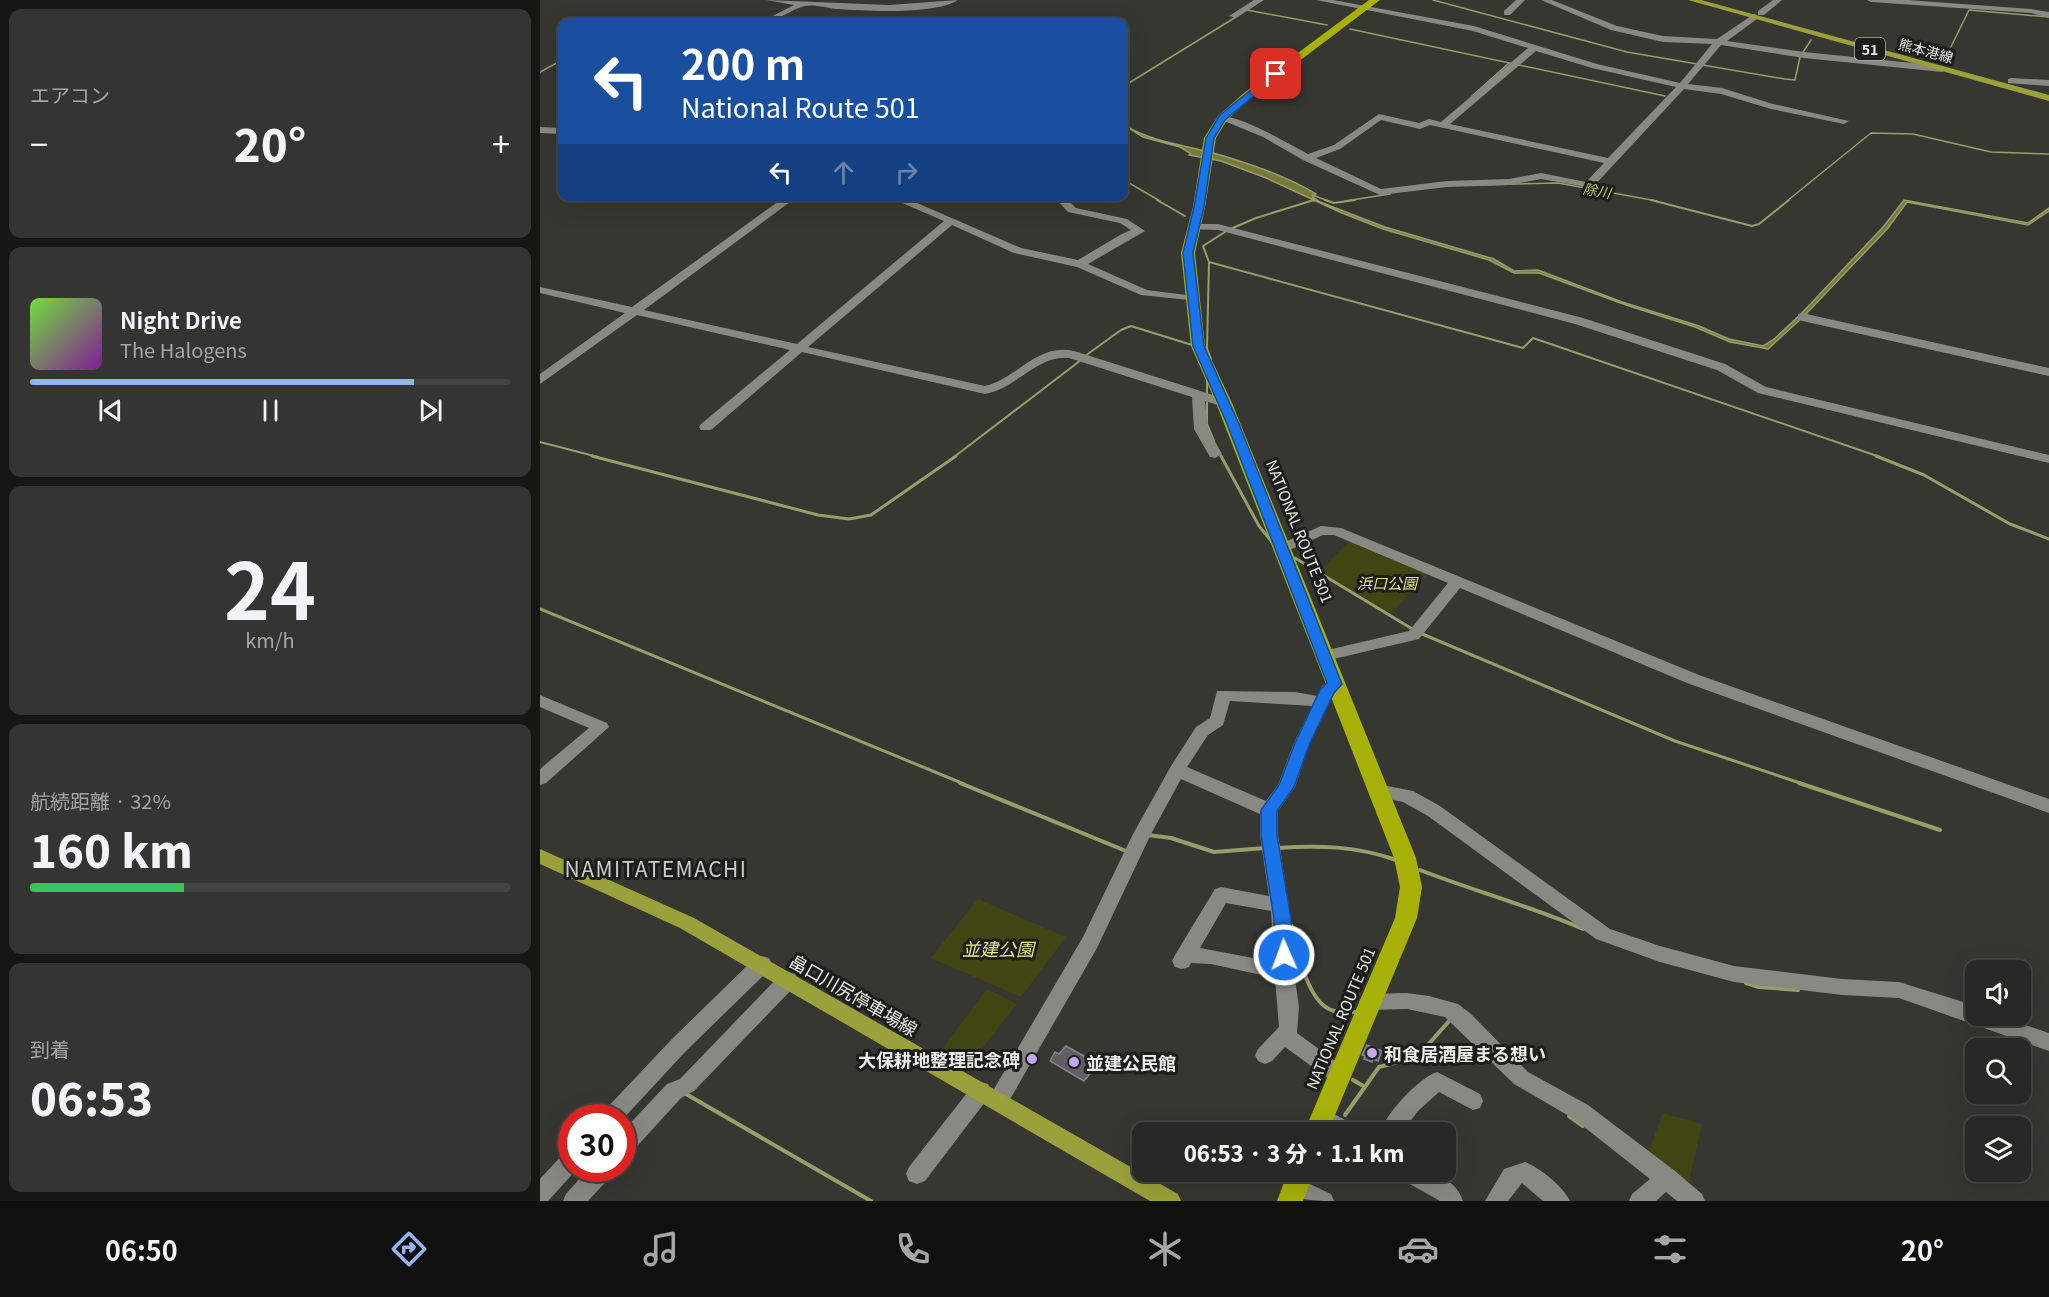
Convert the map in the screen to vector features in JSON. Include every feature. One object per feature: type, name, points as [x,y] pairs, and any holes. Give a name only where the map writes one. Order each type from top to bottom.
[{"type":"highway","name":"NATIONAL ROUTE 501","points":[[1320,1122],[1369,1002],[1400,937],[1410,902],[1411,887],[1405,858],[1283,548],[1224,403],[1198,346],[1188,253],[1199,207],[1210,138],[1222,118],[1248,95],[1375,0]]},
{"type":"main road","name":"熊本港線","points":[[1692,0],[2049,91]]},
{"type":"main road","name":"熊本港線","points":[[1713,0],[1942,69],[2049,98]]},
{"type":"main road","name":"畠口川尻停車場線","points":[[542,860],[687,923],[762,964],[1170,1201]]},
{"type":"street","points":[[770,0],[864,7],[914,6],[954,0]]},
{"type":"street","points":[[1233,16],[1260,0]]},
{"type":"street","points":[[1320,0],[1474,29],[1594,66],[1682,86],[1722,91],[1771,106],[1844,121]]},
{"type":"street","points":[[1507,13],[1521,0]]},
{"type":"street","points":[[1545,0],[1594,21],[1663,39],[1719,42],[1804,55],[1942,69]]},
{"type":"street","points":[[1222,118],[1266,135],[1307,158],[1380,192],[1447,184],[1509,182],[1540,176],[1588,186],[1682,86],[1719,42],[1778,0]]},
{"type":"street","points":[[1871,0],[2031,11],[2049,15]]},
{"type":"street","points":[[773,18],[803,4]]},
{"type":"street","points":[[1443,125],[1534,48]]},
{"type":"street","points":[[2011,81],[2049,83]]},
{"type":"street","points":[[1307,158],[1337,147],[1379,117],[1420,126],[1429,122],[1611,162]]},
{"type":"street","points":[[540,130],[558,131]]},
{"type":"street","points":[[540,380],[786,201]]},
{"type":"street","points":[[904,201],[1018,251],[1080,264],[1145,293],[1194,299]]},
{"type":"street","points":[[1063,201],[1072,210],[1123,221],[1140,231],[1124,237],[1080,264]]},
{"type":"street","points":[[706,427],[951,220]]},
{"type":"street","points":[[1194,227],[1218,227],[1579,321],[1721,367],[1762,390],[2049,459]]},
{"type":"street","points":[[540,290],[985,390],[992,389],[1048,355],[1057,353],[1070,354],[1224,403]]},
{"type":"street","points":[[1802,317],[2049,372]]},
{"type":"street","points":[[1198,394],[1201,429],[1215,454]]},
{"type":"street","points":[[1283,548],[1321,530],[1336,531],[1693,680],[2049,806]]},
{"type":"street","points":[[1325,656],[1414,635],[1458,581]]},
{"type":"street","points":[[1265,1055],[1289,1030],[1282,919],[1269,835],[1269,810],[1286,787],[1302,743],[1328,690],[1335,684]]},
{"type":"street","points":[[916,1174],[989,1096],[1090,942],[1142,834],[1177,770],[1203,731],[1217,722],[1223,694],[1295,698],[1322,702]]},
{"type":"street","points":[[540,700],[601,728],[540,779]]},
{"type":"street","points":[[1177,770],[1269,810]]},
{"type":"street","points":[[1377,790],[1407,796],[1434,811],[1603,934],[1623,943],[1734,974],[1842,987],[1899,990],[1965,1011]]},
{"type":"street","points":[[1279,904],[1249,901],[1221,894],[1184,958],[1211,956],[1284,972]]},
{"type":"street","points":[[624,1104],[678,1046],[762,964]]},
{"type":"street","points":[[636,1133],[674,1091],[687,1085],[788,980]]},
{"type":"street","points":[[1369,1002],[1407,1001],[1451,1010],[1464,1020],[1521,1078],[1557,1096],[1581,1112],[1662,1182],[1694,1201]]},
{"type":"street","points":[[2006,1026],[2049,1042]]},
{"type":"street","points":[[1284,1035],[1339,1075]]},
{"type":"street","points":[[1398,1122],[1411,1104],[1437,1081],[1473,1101]]},
{"type":"street","points":[[1496,1201],[1512,1176],[1525,1172],[1559,1201]]},
{"type":"street","points":[[540,1194],[558,1175]]},
{"type":"street","points":[[574,1201],[591,1182]]},
{"type":"street","points":[[1427,1182],[1450,1195],[1452,1201]]},
{"type":"street","points":[[1640,1201],[1662,1182]]},
{"type":"street","points":[[1295,1186],[1323,1201]]},
{"type":"green space","name":"浜口公園","points":[[1351,540],[1429,573],[1391,614],[1320,571]]},
{"type":"green space","name":"並建公園","points":[[978,899],[1066,937],[1021,997],[931,958]]},
{"type":"green space","points":[[987,989],[1017,1004],[966,1069],[939,1053]]},
{"type":"green space","points":[[1663,1113],[1702,1124],[1687,1190],[1646,1158]]},
{"type":"shaded area","points":[[1128,127],[1157,139],[1217,154],[1268,171],[1316,194],[1313,197],[1320,202],[1385,227],[1494,259],[1514,271],[1538,270],[1622,302],[1699,326],[1729,339],[1763,346],[1773,340],[1801,314],[1884,226],[1904,200],[2028,223],[2049,208],[2049,211],[2028,225],[1907,202],[1888,228],[1804,316],[1768,349],[1730,342],[1695,327],[1626,305],[1539,273],[1514,273],[1489,260],[1383,229],[1342,213],[1266,178],[1221,161],[1189,155],[1190,153],[1180,147],[1143,137]]},
{"type":"building","name":"和食居酒屋まる想い","points":[[1367,1045],[1382,1051],[1378,1061],[1373,1059],[1372,1062],[1364,1059],[1365,1056],[1362,1055]]},
{"type":"building","name":"並建公民館","points":[[1066,1046],[1098,1064],[1084,1081],[1050,1061],[1055,1052],[1059,1054]]},
{"type":"waterway","points":[[1433,0],[1627,52],[1785,79],[1795,80],[1800,57],[1811,40]]},
{"type":"waterway","points":[[1247,10],[1327,25]]},
{"type":"waterway","points":[[1946,57],[1969,10],[2049,17]]},
{"type":"waterway","points":[[1128,84],[1236,17]]},
{"type":"waterway","points":[[1350,29],[1665,96]]},
{"type":"waterway","points":[[540,72],[558,62]]},
{"type":"waterway","points":[[1472,96],[1509,63]]},
{"type":"waterway","name":"除川","points":[[1787,201],[1871,133],[1913,134],[1991,152],[2049,154]]},
{"type":"waterway","points":[[1128,182],[1160,201]]},
{"type":"waterway","name":"除川","points":[[1479,185],[1558,183],[1657,201]]},
{"type":"waterway","name":"除川","points":[[1345,201],[1390,194]]},
{"type":"waterway","name":"除川","points":[[1312,195],[1329,201]]},
{"type":"waterway","points":[[1157,200],[1185,216]]},
{"type":"waterway","points":[[1209,262],[1203,246],[1228,230],[1256,218],[1314,200]]},
{"type":"waterway","name":"除川","points":[[1325,200],[1334,203],[1355,200]]},
{"type":"waterway","name":"除川","points":[[1651,200],[1752,226],[1759,224],[1789,200]]},
{"type":"waterway","points":[[1209,262],[1523,348],[1533,338],[1880,457]]},
{"type":"waterway","points":[[1209,262],[1207,348],[1211,359]]},
{"type":"waterway","points":[[1085,356],[1121,330],[1131,326],[1192,345]]},
{"type":"waterway","points":[[954,457],[1081,360]]},
{"type":"waterway","points":[[1207,380],[1207,424],[1214,441]]},
{"type":"waterway","points":[[540,442],[598,457]]},
{"type":"waterway","points":[[1219,453],[1222,457]]},
{"type":"waterway","points":[[592,456],[818,515],[849,519],[871,515],[956,456]]},
{"type":"waterway","points":[[1221,456],[1259,526],[1272,542]]},
{"type":"waterway","points":[[1876,456],[1924,475],[2010,524],[2049,539]]},
{"type":"waterway","points":[[1295,558],[1414,630]]},
{"type":"waterway","points":[[540,609],[964,784]]},
{"type":"waterway","points":[[1420,633],[1675,741],[1803,784]]},
{"type":"waterway","points":[[960,783],[1126,851]]},
{"type":"waterway","points":[[1799,783],[1940,830]]},
{"type":"waterway","points":[[1148,835],[1171,838],[1214,852],[1265,848]]},
{"type":"waterway","points":[[1277,848],[1352,849],[1396,860]]},
{"type":"waterway","points":[[1420,870],[1583,929]]},
{"type":"waterway","points":[[1291,925],[1304,972],[1314,995],[1332,1011],[1357,1012]]},
{"type":"waterway","points":[[1746,983],[1759,987],[1798,990]]},
{"type":"waterway","points":[[1365,1087],[1379,1067],[1417,1057],[1451,1019]]},
{"type":"waterway","points":[[1353,1080],[1365,1087]]},
{"type":"waterway","points":[[1345,1115],[1365,1087]]},
{"type":"waterway","points":[[686,1094],[871,1201]]},
{"type":"waterway","points":[[1569,1116],[1583,1126]]},
{"type":"place","name":"和食居酒屋まる想い","points":[[1372,1053]]},
{"type":"place","name":"大保耕地整理記念碑","points":[[1032,1059]]},
{"type":"place","name":"並建公民館","points":[[1074,1062]]},
{"type":"district","name":"NAMITATEMACHI","points":[[656,868]]},
{"type":"route","points":[[1276,74],[1234,106],[1222,118],[1210,138],[1199,207],[1188,253],[1198,346],[1233,424],[1335,684],[1328,690],[1302,743],[1286,787],[1269,810],[1269,835],[1282,919],[1284,955]]}]
